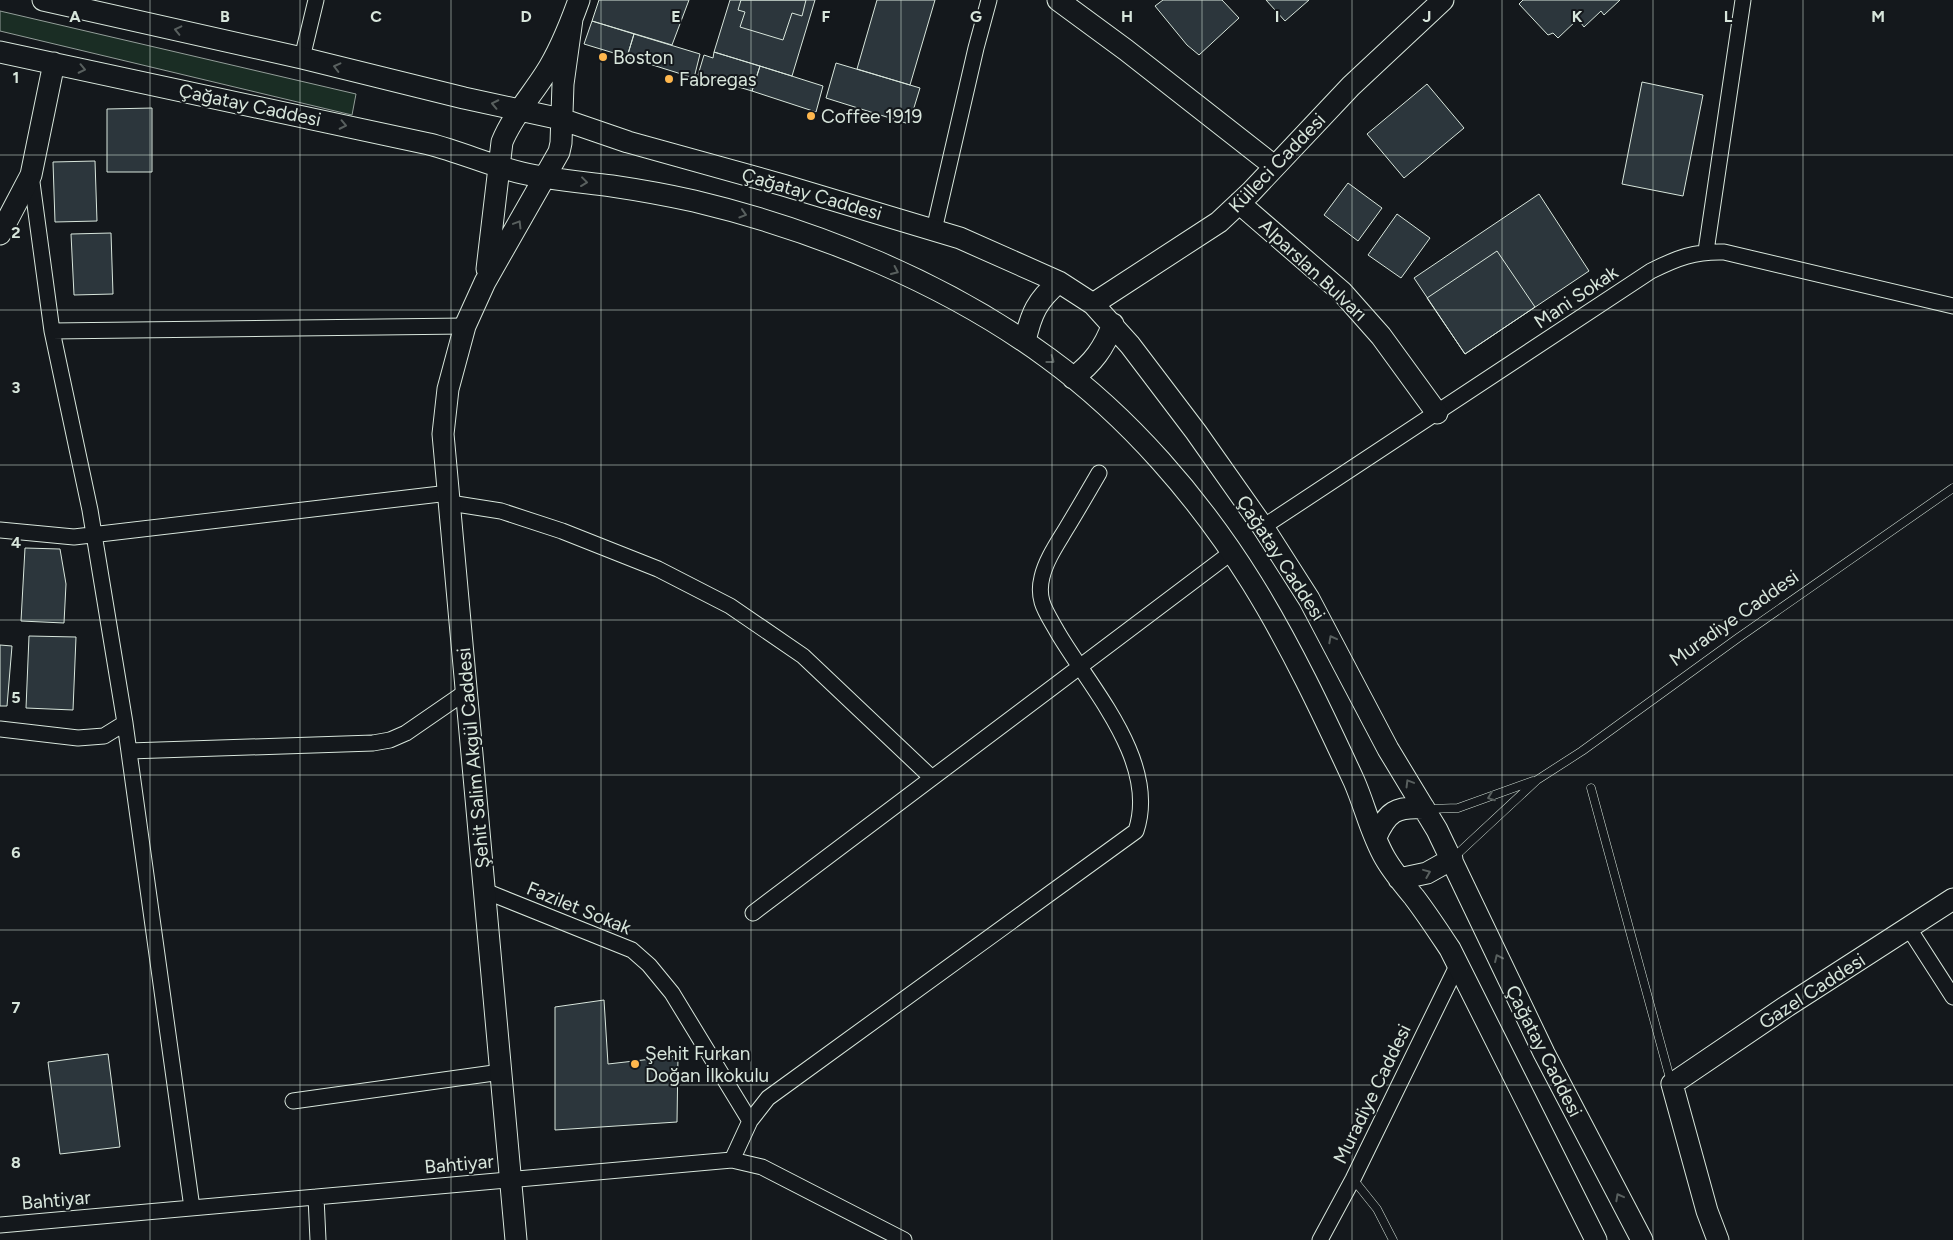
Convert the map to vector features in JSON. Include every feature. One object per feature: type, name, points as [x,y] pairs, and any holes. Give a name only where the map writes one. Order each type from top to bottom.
[{"type":"main road","name":"Çağatay Caddesi","points":[[43,0],[561,119],[628,142],[934,230],[990,250],[1059,282],[1093,304],[1113,324],[1163,388],[1263,527],[1321,620],[1388,748],[1437,830],[1544,1054],[1642,1240]]},
{"type":"main road","points":[[1058,0],[1126,50],[1274,166]]},
{"type":"main road","name":"Külleci Caddesi","points":[[1093,304],[1206,231],[1239,203],[1351,86],[1444,0]]},
{"type":"main road","points":[[499,166],[505,134],[554,60],[576,10]]},
{"type":"main road","points":[[546,178],[559,152],[561,142],[562,84],[576,10]]},
{"type":"main road","name":"Çağatay Caddesi","points":[[0,52],[430,144],[519,173],[614,186],[690,200],[728,210],[814,236],[938,291],[1025,341],[1073,378],[1111,411],[1185,490],[1232,552],[1271,616],[1321,711],[1356,787],[1386,860],[1433,923],[1458,964],[1596,1240]]},
{"type":"main road","points":[[0,234],[31,175],[54,63]]},
{"type":"main road","name":"Şehit Salim Akgül Caddesi","points":[[485,282],[495,212],[499,166]]},
{"type":"main road","name":"Şehit Salim Akgül Caddesi","points":[[516,1240],[443,434],[448,388],[465,326],[485,282],[546,178]]},
{"type":"main road","name":"Alparslan Bulvarı","points":[[1239,203],[1342,292],[1381,336],[1436,413]]},
{"type":"main road","points":[[1025,341],[1029,323],[1041,298],[1059,282]]},
{"type":"main road","points":[[1073,378],[1095,358],[1107,340],[1113,324]]},
{"type":"main road","points":[[1376,837],[1386,818],[1393,812],[1400,808],[1424,808]]},
{"type":"main road","points":[[1399,879],[1427,873],[1452,859]]},
{"type":"main road","name":"Gazel Caddesi","points":[[1672,1084],[1953,899]]},
{"type":"main road","points":[[1672,1084],[1707,1212],[1718,1240]]},
{"type":"street","points":[[302,58],[316,0]]},
{"type":"street","points":[[934,230],[989,0]]},
{"type":"street","points":[[1706,251],[1744,0]]},
{"type":"street","points":[[31,175],[52,332],[94,535],[125,723],[192,1208]]},
{"type":"street","name":"Mani Sokak","points":[[1263,527],[1651,270],[1677,258],[1706,251],[1724,252],[1953,306]]},
{"type":"street","points":[[52,332],[465,326]]},
{"type":"street","points":[[732,1160],[750,1121],[768,1098],[1136,831],[1140,818],[1141,800],[1136,773],[1127,745],[1115,720],[1041,603],[1042,577],[1053,550],[1099,474]]},
{"type":"street","points":[[0,530],[74,537],[450,498],[501,511],[562,531],[658,568],[730,606],[803,656],[932,778]]},
{"type":"street","points":[[753,914],[1232,552]]},
{"type":"street","points":[[128,751],[390,740],[406,733],[467,691]]},
{"type":"street","points":[[0,729],[78,738],[104,736],[125,723]]},
{"type":"street","name":"Fazilet Sokak","points":[[485,892],[632,950],[649,965],[672,993],[750,1121]]},
{"type":"street","points":[[1908,927],[1953,997]]},
{"type":"street","name":"Muradiye Caddesi","points":[[1320,1240],[1353,1179],[1458,964]]},
{"type":"street","points":[[293,1101],[501,1072]]},
{"type":"street","name":"Bahtiyar","points":[[0,1225],[732,1160],[762,1167],[904,1240]]},
{"type":"street","points":[[316,1197],[318,1240]]},
{"type":"lane","name":"Muradiye Caddesi","points":[[1452,859],[1537,780],[1582,751],[1738,638],[1953,488]]},
{"type":"lane","name":"Muradiye Caddesi","points":[[1424,808],[1435,810],[1458,808],[1537,780]]},
{"type":"lane","points":[[1591,788],[1672,1084]]},
{"type":"lane","points":[[1353,1179],[1377,1209],[1394,1240]]},
{"type":"green space","points":[[0,11],[356,94],[352,115],[0,31]]},
{"type":"building","points":[[599,0],[689,0],[672,45],[592,21]]},
{"type":"building","points":[[730,0],[815,0],[792,76],[714,52]]},
{"type":"building","points":[[741,0],[806,0],[802,16],[792,13],[783,40],[740,27],[745,12],[738,10]]},
{"type":"building","points":[[877,0],[935,0],[910,85],[857,69]]},
{"type":"building","points":[[1163,0],[1222,0],[1239,18],[1199,55],[1187,45],[1155,6]]},
{"type":"building","points":[[1266,0],[1309,0],[1285,21]]},
{"type":"building","points":[[1523,0],[1620,0],[1604,15],[1601,11],[1584,27],[1578,19],[1558,38],[1553,33],[1548,35],[1519,4]]},
{"type":"building","points":[[592,21],[634,34],[627,57],[584,44]]},
{"type":"building","points":[[634,34],[700,54],[694,78],[627,57]]},
{"type":"building","points":[[714,52],[760,66],[752,91],[698,75],[704,55],[713,58]]},
{"type":"building","points":[[836,63],[920,88],[909,124],[826,98]]},
{"type":"building","points":[[760,66],[823,86],[816,112],[752,91]]},
{"type":"building","points":[[1642,82],[1703,95],[1683,196],[1622,184]]},
{"type":"building","points":[[1427,84],[1464,128],[1404,178],[1367,134]]},
{"type":"building","points":[[152,108],[152,172],[107,172],[107,109]]},
{"type":"building","points":[[95,161],[97,221],[55,222],[53,162]]},
{"type":"building","points":[[1348,183],[1382,208],[1358,241],[1324,215]]},
{"type":"building","points":[[1539,194],[1589,271],[1465,354],[1414,278]]},
{"type":"building","points":[[1397,214],[1430,238],[1401,278],[1368,255]]},
{"type":"building","points":[[111,233],[113,294],[74,295],[71,234]]},
{"type":"building","points":[[1497,251],[1535,307],[1465,354],[1427,298]]},
{"type":"building","points":[[25,548],[60,549],[66,584],[64,623],[21,621]]},
{"type":"building","points":[[29,636],[76,637],[73,710],[26,708]]},
{"type":"building","points":[[0,645],[12,646],[7,706],[0,706]]},
{"type":"building","name":"Şehit Furkan Doğan İlkokulu","points":[[604,1000],[608,1064],[678,1056],[677,1122],[555,1130],[555,1007]]},
{"type":"building","points":[[108,1054],[120,1147],[60,1154],[48,1062]]},
{"type":"place","name":"Boston","points":[[603,57]]},
{"type":"place","name":"Fabregas","points":[[669,79]]},
{"type":"place","name":"Coffee 1919","points":[[811,116]]},
{"type":"place","name":"Şehit Furkan Doğan İlkokulu","points":[[635,1064]]}]
